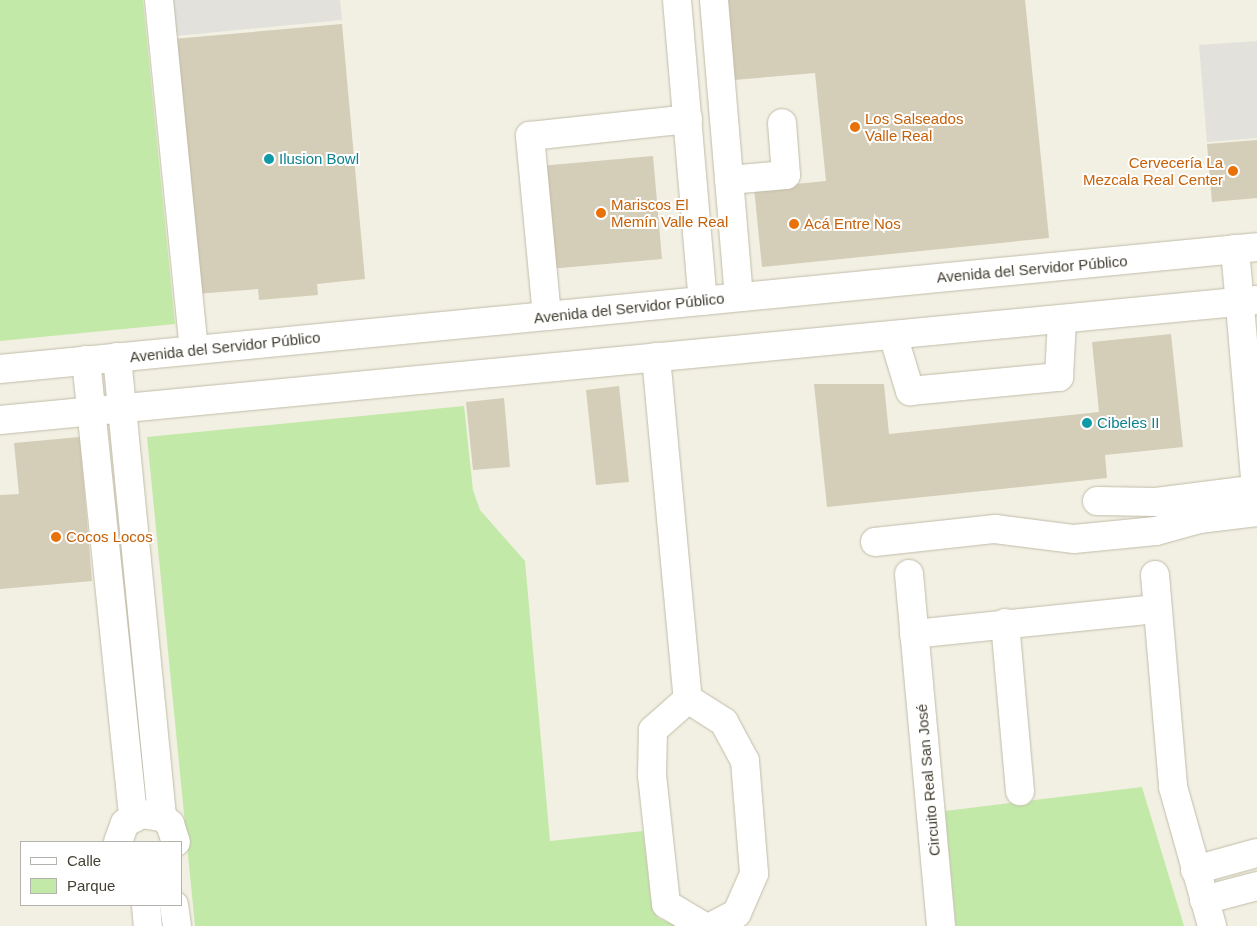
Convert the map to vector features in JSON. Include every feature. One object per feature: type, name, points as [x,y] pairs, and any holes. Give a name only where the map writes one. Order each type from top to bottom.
[{"type":"street","points":[[159,0],[194,350]]},
{"type":"street","points":[[677,0],[703,301]]},
{"type":"street","points":[[714,0],[739,297]]},
{"type":"street","points":[[547,316],[530,136],[688,119]]},
{"type":"street","points":[[729,180],[786,175],[782,123]]},
{"type":"street","points":[[1246,248],[1257,498]]},
{"type":"street","name":"Avenida del Servidor Público","points":[[0,369],[1246,248]]},
{"type":"street","points":[[0,420],[1249,301]]},
{"type":"street","points":[[893,335],[910,391],[1059,377],[1062,319]]},
{"type":"street","points":[[117,357],[162,817]]},
{"type":"street","points":[[656,357],[688,699]]},
{"type":"street","points":[[86,360],[133,817]]},
{"type":"street","points":[[1097,501],[1156,502],[1257,498]]},
{"type":"street","points":[[875,542],[995,529],[1074,539],[1156,531],[1199,519],[1257,498]]},
{"type":"street","points":[[1156,502],[1156,531]]},
{"type":"street","name":"Circuito Real San José","points":[[909,574],[941,926]]},
{"type":"street","points":[[1155,575],[1173,787],[1212,926]]},
{"type":"street","points":[[914,634],[1005,623],[1157,610]]},
{"type":"street","points":[[1005,623],[1020,791]]},
{"type":"street","points":[[688,699],[653,730],[652,775],[666,904],[703,926]]},
{"type":"street","points":[[688,699],[724,722],[745,761],[754,874],[737,913],[713,926]]},
{"type":"street","points":[[118,841],[125,823],[133,817],[142,814],[162,817],[170,824],[176,841]]},
{"type":"street","points":[[1195,870],[1257,854]]},
{"type":"street","points":[[1204,900],[1257,886]]},
{"type":"street","points":[[146,906],[148,926]]},
{"type":"street","points":[[174,906],[177,926]]},
{"type":"green space","points":[[0,0],[143,0],[175,324],[0,341]]},
{"type":"green space","points":[[464,406],[473,490],[480,510],[525,561],[550,841],[643,831],[651,901],[658,918],[677,926],[195,926],[147,437]]},
{"type":"green space","points":[[1142,787],[1184,926],[956,926],[945,811]]},
{"type":"shaded area","points":[[171,0],[340,0],[342,20],[175,36]]},
{"type":"shaded area","points":[[1257,41],[1257,138],[1207,142],[1199,45]]},
{"type":"building","points":[[726,0],[1025,0],[1049,238],[762,267],[754,188],[826,181],[815,73],[734,80]]},
{"type":"building","name":"Ilusion Bowl","points":[[342,24],[365,279],[317,284],[318,295],[259,300],[258,289],[196,294],[173,39]]},
{"type":"building","name":"Cervecería La Mezcala Real Center","points":[[1257,140],[1257,198],[1212,202],[1207,144]]},
{"type":"building","name":"Mariscos El Memín Valle Real","points":[[653,156],[662,259],[549,269],[540,166]]},
{"type":"building","name":"Cibeles II","points":[[1171,334],[1183,447],[1105,455],[1107,478],[827,507],[814,384],[884,384],[889,434],[1099,412],[1092,342]]},
{"type":"building","points":[[619,386],[629,482],[596,485],[586,390]]},
{"type":"building","points":[[504,398],[510,467],[473,470],[466,402]]},
{"type":"building","name":"Cocos Locos","points":[[80,437],[92,581],[0,589],[0,495],[19,494],[14,443]]},
{"type":"place","name":"Los Salseados Valle Real","points":[[855,127]]},
{"type":"place","name":"Ilusion Bowl","points":[[269,159]]},
{"type":"place","name":"Cervecería La Mezcala Real Center","points":[[1233,171]]},
{"type":"place","name":"Mariscos El Memín Valle Real","points":[[601,213]]},
{"type":"place","name":"Acá Entre Nos","points":[[794,224]]},
{"type":"place","name":"Cibeles II","points":[[1087,423]]},
{"type":"place","name":"Cocos Locos","points":[[56,537]]}]
